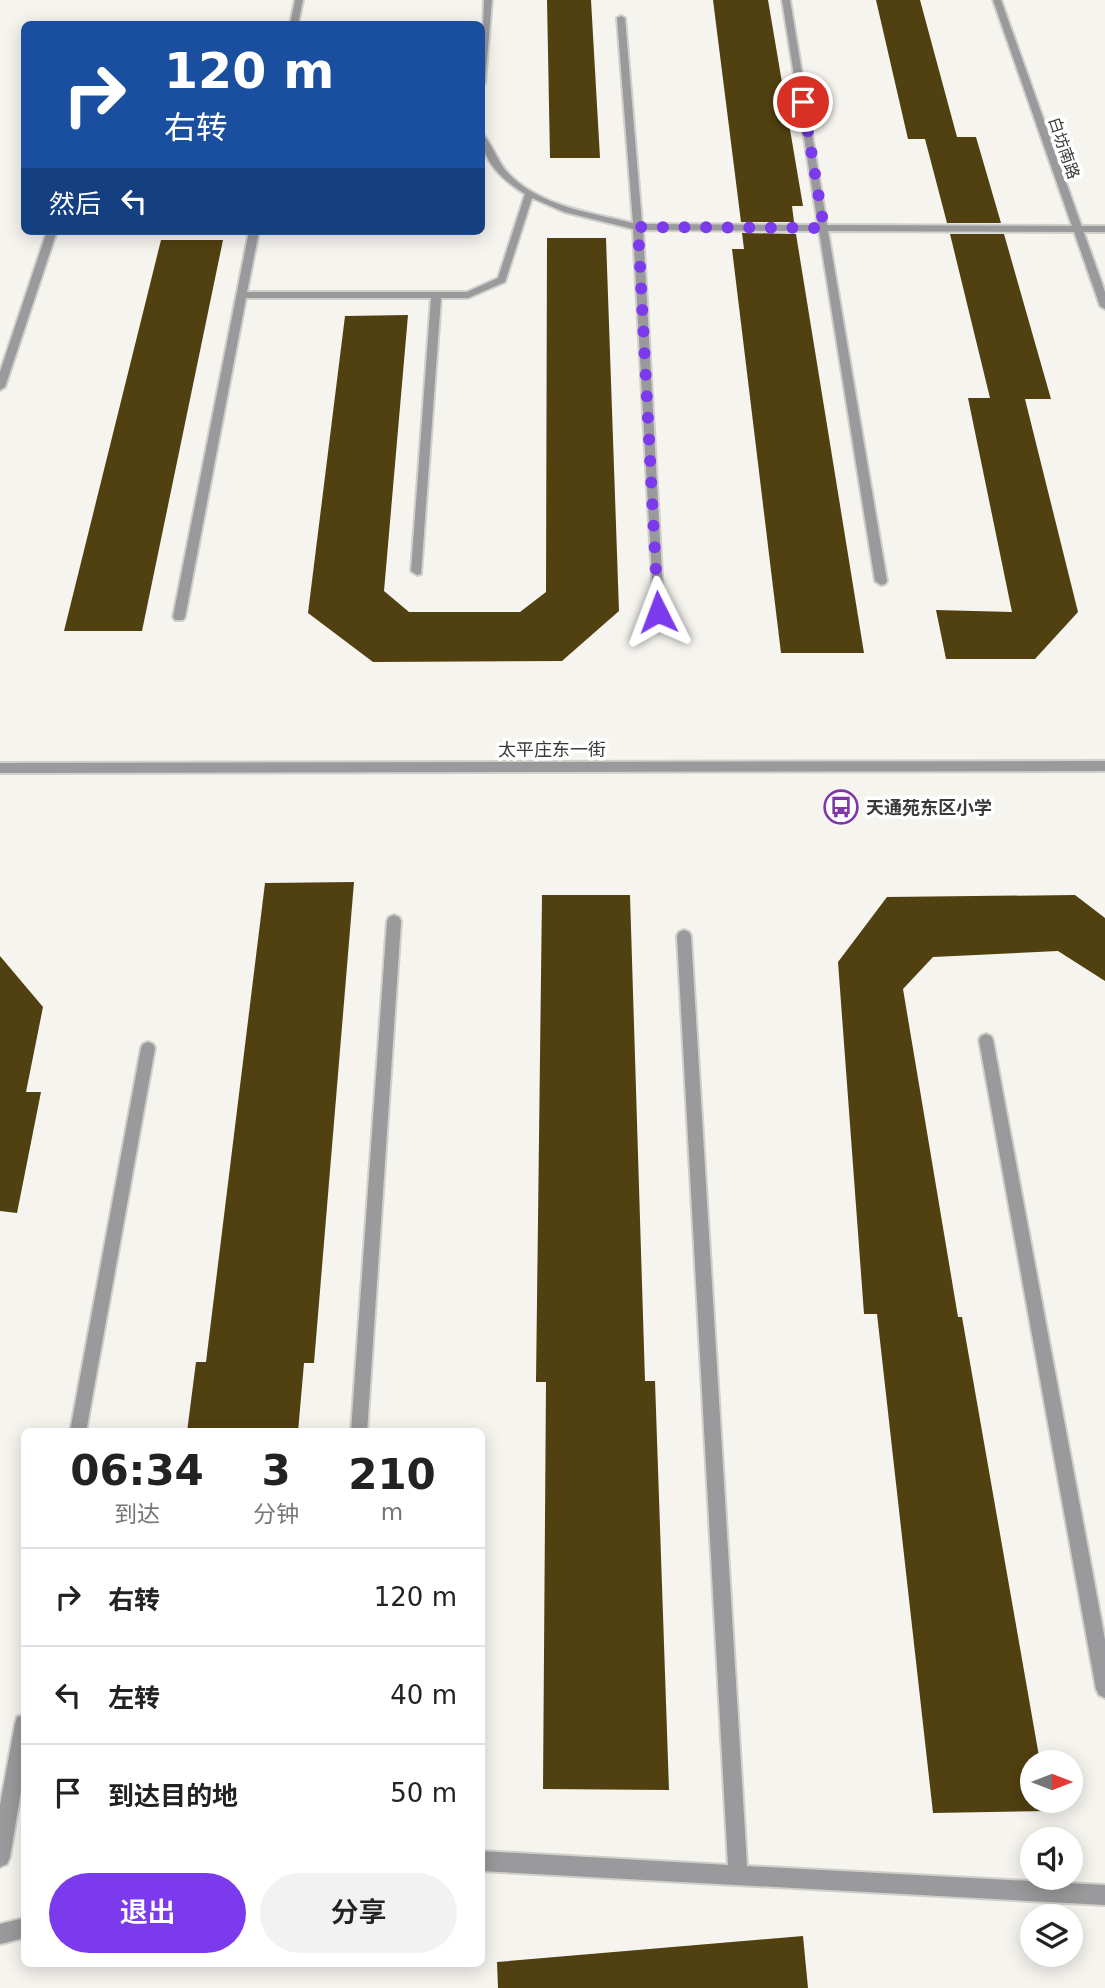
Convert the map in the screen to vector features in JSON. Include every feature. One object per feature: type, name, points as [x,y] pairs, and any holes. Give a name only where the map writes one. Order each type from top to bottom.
[{"type":"street","points":[[295,21],[299,0]]},
{"type":"street","points":[[485,36],[488,0]]},
{"type":"street","points":[[786,0],[881,581]]},
{"type":"street","name":"白坊南路","points":[[997,0],[1105,306]]},
{"type":"street","points":[[621,18],[638,227],[658,612]]},
{"type":"street","points":[[485,147],[512,185],[529,195],[567,210],[638,227],[1105,229]]},
{"type":"street","points":[[241,295],[468,295],[502,280],[529,195]]},
{"type":"street","points":[[0,387],[51,235]]},
{"type":"street","points":[[179,617],[253,235]]},
{"type":"street","points":[[417,571],[436,295]]},
{"type":"street","name":"太平庄东一街","points":[[0,768],[1105,766]]},
{"type":"street","points":[[359,1428],[394,922]]},
{"type":"street","points":[[684,936],[738,1874]]},
{"type":"street","points":[[986,1040],[1105,1689]]},
{"type":"street","points":[[79,1428],[148,1048]]},
{"type":"street","points":[[0,1857],[21,1741]]},
{"type":"street","points":[[485,1861],[1105,1895]]},
{"type":"street","points":[[0,1934],[21,1929]]},
{"type":"building","points":[[547,0],[591,0],[600,158],[550,158]]},
{"type":"building","points":[[713,0],[768,0],[803,206],[792,206],[794,222],[741,222]]},
{"type":"building","points":[[876,0],[920,0],[957,137],[976,137],[1001,223],[947,223],[925,139],[908,139]]},
{"type":"building","points":[[742,233],[796,234],[864,653],[781,653],[732,249],[744,249]]},
{"type":"building","points":[[950,234],[1004,234],[1051,399],[1025,399],[1078,612],[1035,659],[946,659],[936,610],[1012,612],[968,398],[990,398]]},
{"type":"building","points":[[547,238],[606,238],[619,611],[562,661],[373,662],[308,613],[345,316],[408,315],[384,591],[409,612],[520,612],[546,592]]},
{"type":"building","points":[[161,240],[223,240],[142,631],[64,631]]},
{"type":"building","points":[[354,882],[314,1363],[304,1363],[298,1428],[188,1428],[196,1362],[206,1362],[265,883]]},
{"type":"building","points":[[542,895],[630,895],[645,1381],[655,1381],[669,1790],[543,1789],[546,1382],[536,1382]]},
{"type":"building","points":[[1075,895],[1105,918],[1105,981],[1058,951],[933,957],[903,989],[958,1317],[962,1317],[1038,1750],[1020,1750],[1020,1811],[933,1813],[877,1314],[864,1314],[838,962],[887,897]]},
{"type":"building","points":[[0,956],[43,1007],[26,1092],[41,1092],[17,1213],[0,1211]]},
{"type":"building","points":[[803,1936],[808,1988],[498,1988],[497,1962]]},
{"type":"place","name":"天通苑东区小学","points":[[841,807]]},
{"type":"route","points":[[658,612],[638,227],[824,228],[803,102]]}]
